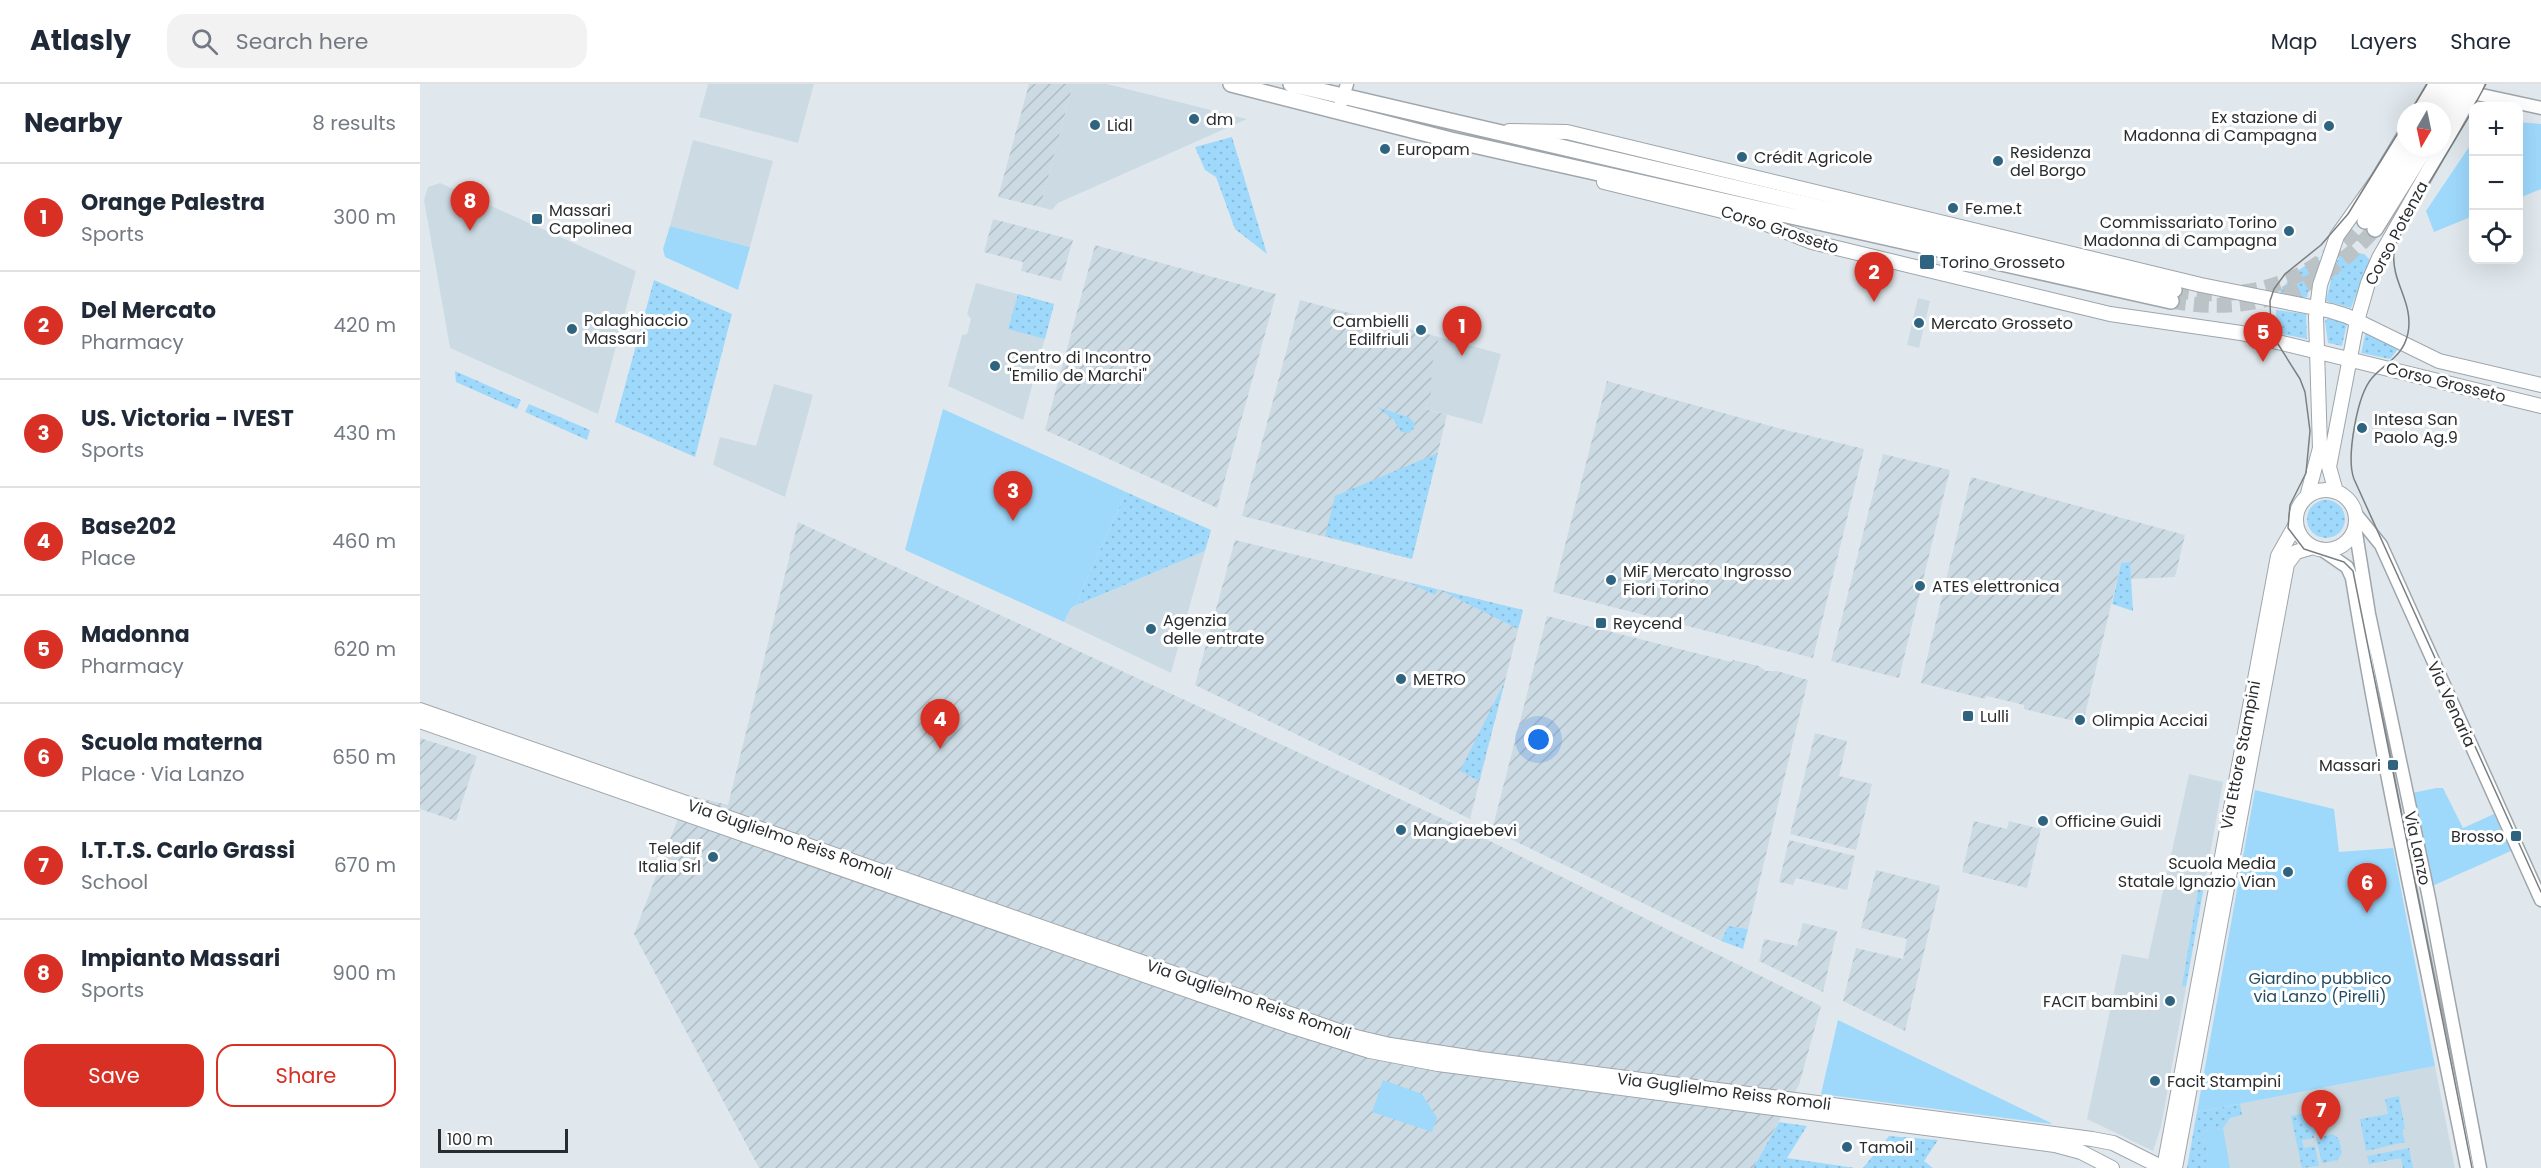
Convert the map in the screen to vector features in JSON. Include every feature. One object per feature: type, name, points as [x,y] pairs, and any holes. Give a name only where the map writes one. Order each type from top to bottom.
[{"type":"main road","name":"Corso Grosseto","points":[[1231,84],[1343,97],[1455,141],[1507,158],[1751,218],[1812,242],[2110,314],[2199,325],[2318,350],[2541,406]]},
{"type":"main road","name":"Corso Grosseto","points":[[1290,84],[2007,257]]},
{"type":"main road","points":[[2431,102],[2453,86]]},
{"type":"main road","points":[[2441,102],[2453,86]]},
{"type":"main road","points":[[2448,102],[2453,86]]},
{"type":"main road","name":"Corso Potenza","points":[[2450,102],[2453,86]]},
{"type":"main road","name":"Corso Grosseto","points":[[1476,129],[1567,132],[2201,285],[2271,301],[2316,307],[2357,321],[2439,361],[2541,385]]},
{"type":"main road","name":"Corso Grosseto","points":[[1455,141],[2007,257]]},
{"type":"main road","points":[[2307,497],[2321,491],[2336,492],[2348,500],[2355,513],[2355,527],[2342,545],[2317,548],[2302,538],[2296,524],[2298,509],[2307,497],[2320,448],[2316,307],[2323,272],[2337,236],[2377,180],[2397,147]]},
{"type":"main road","points":[[2407,156],[2370,225],[2420,156]]},
{"type":"main road","name":"Corso Potenza","points":[[2336,492],[2329,467],[2357,321],[2368,283],[2379,258],[2437,156]]},
{"type":"main road","points":[[2007,257],[2173,295]]},
{"type":"main road","name":"Via Ettore Stampini","points":[[2163,1168],[2278,556],[2296,524]]},
{"type":"main road","name":"Via Ettore Stampini","points":[[2175,1168],[2286,568],[2292,555],[2317,548]]},
{"type":"main road","name":"Via Guglielmo Reiss Romoli","points":[[420,710],[1356,1036],[1448,1055],[2113,1143],[2163,1168]]},
{"type":"main road","name":"Via Guglielmo Reiss Romoli","points":[[420,722],[1322,1037],[1370,1051],[1474,1069],[2055,1145],[2092,1157],[2112,1168]]},
{"type":"street","points":[[2453,86],[2541,108]]},
{"type":"street","name":"Via Venaria","points":[[2355,513],[2381,545],[2541,900]]},
{"type":"street","name":"Via Lanzo","points":[[2355,527],[2369,614],[2429,898],[2480,1168]]},
{"type":"street","name":"Via Lanzo","points":[[2317,548],[2347,567],[2352,578],[2389,792],[2404,849],[2467,1168]]},
{"type":"shaded area","points":[[708,84],[814,84],[798,143],[699,117]]},
{"type":"shaded area","points":[[1029,84],[1073,84],[1040,207],[998,197]]},
{"type":"shaded area","points":[[1073,84],[1107,84],[1247,119],[1058,203],[1052,210],[1040,207]]},
{"type":"shaded area","points":[[693,140],[773,161],[750,247],[670,226]]},
{"type":"shaded area","points":[[440,183],[636,271],[598,414],[450,348],[424,200],[428,187]]},
{"type":"shaded area","points":[[993,219],[1073,240],[1061,281],[1021,271],[1023,262],[984,252]]},
{"type":"shaded area","points":[[1095,245],[1276,294],[1217,508],[1045,430]]},
{"type":"shaded area","points":[[976,283],[1054,304],[1023,420],[948,386],[962,335],[967,334],[971,319],[967,314]]},
{"type":"shaded area","name":"Mercato Grosseto","points":[[1918,298],[1930,301],[1919,348],[1907,345]]},
{"type":"shaded area","points":[[1300,300],[1439,337],[1429,377],[1435,379],[1426,409],[1447,415],[1412,559],[1242,516]]},
{"type":"shaded area","points":[[1439,337],[1501,354],[1482,424],[1426,409],[1434,379],[1428,377]]},
{"type":"shaded area","points":[[1607,381],[1864,449],[1813,658],[1553,592]]},
{"type":"shaded area","points":[[774,384],[813,395],[785,497],[713,465],[720,437],[756,446]]},
{"type":"shaded area","points":[[1883,454],[1950,470],[1899,678],[1831,661]]},
{"type":"shaded area","points":[[1971,477],[2185,535],[2175,577],[2131,579],[2130,562],[2121,563],[2083,723],[2024,709],[2024,705],[1986,696],[1985,699],[1921,683]]},
{"type":"shaded area","points":[[798,522],[1478,835],[1821,1006],[1799,1085],[1753,1168],[759,1168],[634,934],[687,795],[728,805]]},
{"type":"shaded area","points":[[1235,540],[1523,610],[1470,819],[1195,685]]},
{"type":"shaded area","points":[[1205,551],[1171,673],[1064,622],[1071,608]]},
{"type":"shaded area","points":[[1547,616],[1732,662],[1733,660],[1759,666],[1766,671],[1777,671],[1808,680],[1748,929],[1728,926],[1721,941],[1492,830]]},
{"type":"shaded area","points":[[1815,733],[1847,741],[1839,776],[1872,784],[1856,850],[1790,834]]},
{"type":"shaded area","points":[[420,738],[477,756],[456,821],[420,809]]},
{"type":"shaded area","points":[[2189,774],[2223,782],[2161,1127],[2153,1151],[2087,1119],[2122,954],[2148,959]]},
{"type":"shaded area","points":[[1974,821],[2007,829],[2009,821],[2041,829],[2027,888],[1962,872]]},
{"type":"shaded area","points":[[1789,840],[1855,856],[1847,890],[1796,878],[1793,885],[1779,882]]},
{"type":"shaded area","points":[[1876,870],[1940,886],[1905,1031],[1843,1001],[1856,948],[1903,959],[1907,939],[1861,928]]},
{"type":"shaded area","points":[[1803,923],[1837,931],[1823,992],[1759,961],[1764,939],[1797,946]]},
{"type":"shaded area","points":[[2435,1066],[2455,1168],[2187,1168],[2197,1112]]},
{"type":"green space","points":[[2523,122],[2541,124],[2541,189],[2523,196]]},
{"type":"green space","points":[[1232,137],[1267,254],[1235,229],[1216,177],[1205,170],[1195,147]]},
{"type":"green space","points":[[2469,147],[2469,218],[2434,232],[2426,211]]},
{"type":"green space","points":[[670,226],[750,247],[738,290],[665,257],[663,249]]},
{"type":"green space","points":[[2343,250],[2364,254],[2370,260],[2351,308],[2326,301],[2334,267]]},
{"type":"green space","points":[[2319,257],[2307,297],[2278,295],[2292,275]]},
{"type":"green space","points":[[654,280],[732,314],[695,457],[615,422]]},
{"type":"green space","points":[[1018,294],[1054,304],[1045,339],[1008,329]]},
{"type":"green space","points":[[2276,310],[2306,314],[2307,339],[2277,333]]},
{"type":"green space","points":[[2329,317],[2347,323],[2342,346],[2328,343],[2325,321]]},
{"type":"green space","points":[[2366,331],[2398,349],[2390,359],[2361,353]]},
{"type":"green space","points":[[455,371],[521,400],[517,409],[456,382]]},
{"type":"green space","points":[[529,404],[590,430],[587,440],[525,412]]},
{"type":"green space","points":[[1377,407],[1408,417],[1415,423],[1414,428],[1409,433],[1401,432],[1394,420]]},
{"type":"green space","points":[[943,409],[1126,492],[1075,606],[1071,608],[1064,622],[905,550]]},
{"type":"green space","points":[[1438,453],[1412,559],[1325,536],[1335,496]]},
{"type":"green space","points":[[1126,492],[1211,530],[1205,551],[1075,606]]},
{"type":"green space","points":[[2326,500],[2333,501],[2339,506],[2344,512],[2344,526],[2339,532],[2333,537],[2326,538],[2319,537],[2313,532],[2308,526],[2307,519],[2308,512],[2313,506],[2319,501]]},
{"type":"green space","points":[[2130,562],[2133,611],[2112,604],[2121,563]]},
{"type":"green space","points":[[1407,582],[1438,589],[1435,595]]},
{"type":"green space","points":[[1440,590],[1523,610],[1518,629]]},
{"type":"green space","points":[[1505,681],[1479,781],[1460,771]]},
{"type":"green space","points":[[2443,788],[2463,828],[2494,814],[2511,851],[2430,887],[2412,793]]},
{"type":"green space","name":"Giardino pubblico via Lanzo (Pirelli)","points":[[2255,790],[2334,809],[2339,852],[2393,848],[2435,1066],[2197,1112]]},
{"type":"green space","points":[[2205,879],[2186,986],[2182,986],[2199,884]]},
{"type":"green space","points":[[1728,926],[1748,929],[1743,949],[1721,941]]},
{"type":"green space","points":[[1838,1020],[2051,1123],[2051,1124],[1821,1094]]},
{"type":"green space","points":[[1383,1080],[1422,1094],[1437,1118],[1432,1132],[1372,1112]]},
{"type":"green space","points":[[2399,1096],[2405,1142],[2366,1151],[2360,1119],[2388,1114],[2385,1099]]},
{"type":"green space","points":[[2240,1104],[2242,1115],[2230,1118],[2223,1128],[2203,1131],[2210,1168],[2187,1168],[2197,1112]]},
{"type":"green space","points":[[2315,1111],[2320,1132],[2314,1133],[2314,1138],[2302,1140],[2304,1148],[2315,1146],[2319,1166],[2302,1168],[2291,1116]]},
{"type":"green space","points":[[1779,1122],[1807,1126],[1787,1158],[1855,1168],[1753,1168]]},
{"type":"green space","points":[[2223,1128],[2230,1168],[2210,1168],[2203,1131]]},
{"type":"green space","points":[[2333,1134],[2339,1139],[2342,1153],[2338,1160],[2322,1163],[2316,1138]]},
{"type":"green space","points":[[1889,1136],[1938,1140],[1924,1161],[1933,1168],[1863,1168]]},
{"type":"green space","points":[[2409,1148],[2413,1168],[2403,1168],[2401,1158],[2369,1164],[2367,1156]]},
{"type":"tunnel","points":[[2174,290],[2230,293],[2255,290],[2279,283],[2302,273],[2324,259],[2345,242],[2365,221]]},
{"type":"tunnel","points":[[2171,301],[2202,305],[2230,305],[2283,294],[2331,269],[2375,229]]},
{"type":"tram line","points":[[2416,102],[2427,84]]},
{"type":"tram line","points":[[2476,102],[2486,84]]},
{"type":"tram line","points":[[2469,116],[2405,223],[2396,246],[2394,263],[2408,312],[2408,333],[2398,354],[2372,378],[2362,398],[2354,427],[2352,469],[2354,479],[2541,892]]},
{"type":"tram line","points":[[2397,135],[2348,214],[2321,245],[2285,274],[2274,289],[2270,301],[2271,333],[2300,379],[2305,392],[2310,431],[2306,473],[2290,505],[2288,528],[2304,549],[2344,562],[2353,571],[2472,1168]]},
{"type":"place","name":"dm","points":[[1194,119]]},
{"type":"place","name":"Lidl","points":[[1095,125]]},
{"type":"place","name":"Ex stazione di Madonna di Campagna","points":[[2329,126]]},
{"type":"place","name":"Europam","points":[[1385,149]]},
{"type":"place","name":"Crédit Agricole","points":[[1742,157]]},
{"type":"place","name":"Residenza del Borgo","points":[[1998,161]]},
{"type":"place","name":"Fe.me.t","points":[[1953,208]]},
{"type":"place","name":"Massari Capolinea","points":[[537,219]]},
{"type":"place","name":"Impianto Massari","points":[[470,231]]},
{"type":"place","name":"Commissariato Torino Madonna di Campagna","points":[[2289,231]]},
{"type":"place","name":"Torino Grosseto","points":[[1927,262]]},
{"type":"place","name":"Del Mercato","points":[[1874,302]]},
{"type":"place","name":"Mercato Grosseto","points":[[1919,323]]},
{"type":"place","name":"Palaghiaccio Massari","points":[[572,329]]},
{"type":"place","name":"Cambielli Edilfriuli","points":[[1421,330]]},
{"type":"place","name":"Orange Palestra","points":[[1462,356]]},
{"type":"place","name":"Madonna","points":[[2263,362]]},
{"type":"place","name":"Centro di Incontro \"Emilio de Marchi\"","points":[[995,366]]},
{"type":"place","name":"Intesa San Paolo Ag.9","points":[[2362,428]]},
{"type":"place","name":"US. Victoria - IVEST","points":[[1013,521]]},
{"type":"place","name":"MiF Mercato Ingrosso Fiori Torino","points":[[1611,580]]},
{"type":"place","name":"ATES elettronica","points":[[1920,586]]},
{"type":"place","name":"Reycend","points":[[1601,623]]},
{"type":"place","name":"Agenzia delle entrate","points":[[1151,629]]},
{"type":"place","name":"METRO","points":[[1401,679]]},
{"type":"place","name":"Lulli","points":[[1968,716]]},
{"type":"place","name":"Olimpia Acciai","points":[[2080,720]]},
{"type":"place","name":"Base202","points":[[940,749]]},
{"type":"place","name":"Massari","points":[[2393,765]]},
{"type":"place","name":"Officine Guidi","points":[[2043,821]]},
{"type":"place","name":"Mangiaebevi","points":[[1401,830]]},
{"type":"place","name":"Brosso","points":[[2516,836]]},
{"type":"place","name":"Teledif Italia Srl","points":[[713,857]]},
{"type":"place","name":"Scuola Media Statale Ignazio Vian","points":[[2288,872]]},
{"type":"place","name":"Scuola materna","points":[[2367,913]]},
{"type":"place","name":"FACIT bambini","points":[[2170,1001]]},
{"type":"place","name":"Facit Stampini","points":[[2155,1081]]},
{"type":"place","name":"I.T.T.S. Carlo Grassi","points":[[2321,1140]]},
{"type":"place","name":"Tamoil","points":[[1847,1147]]}]
